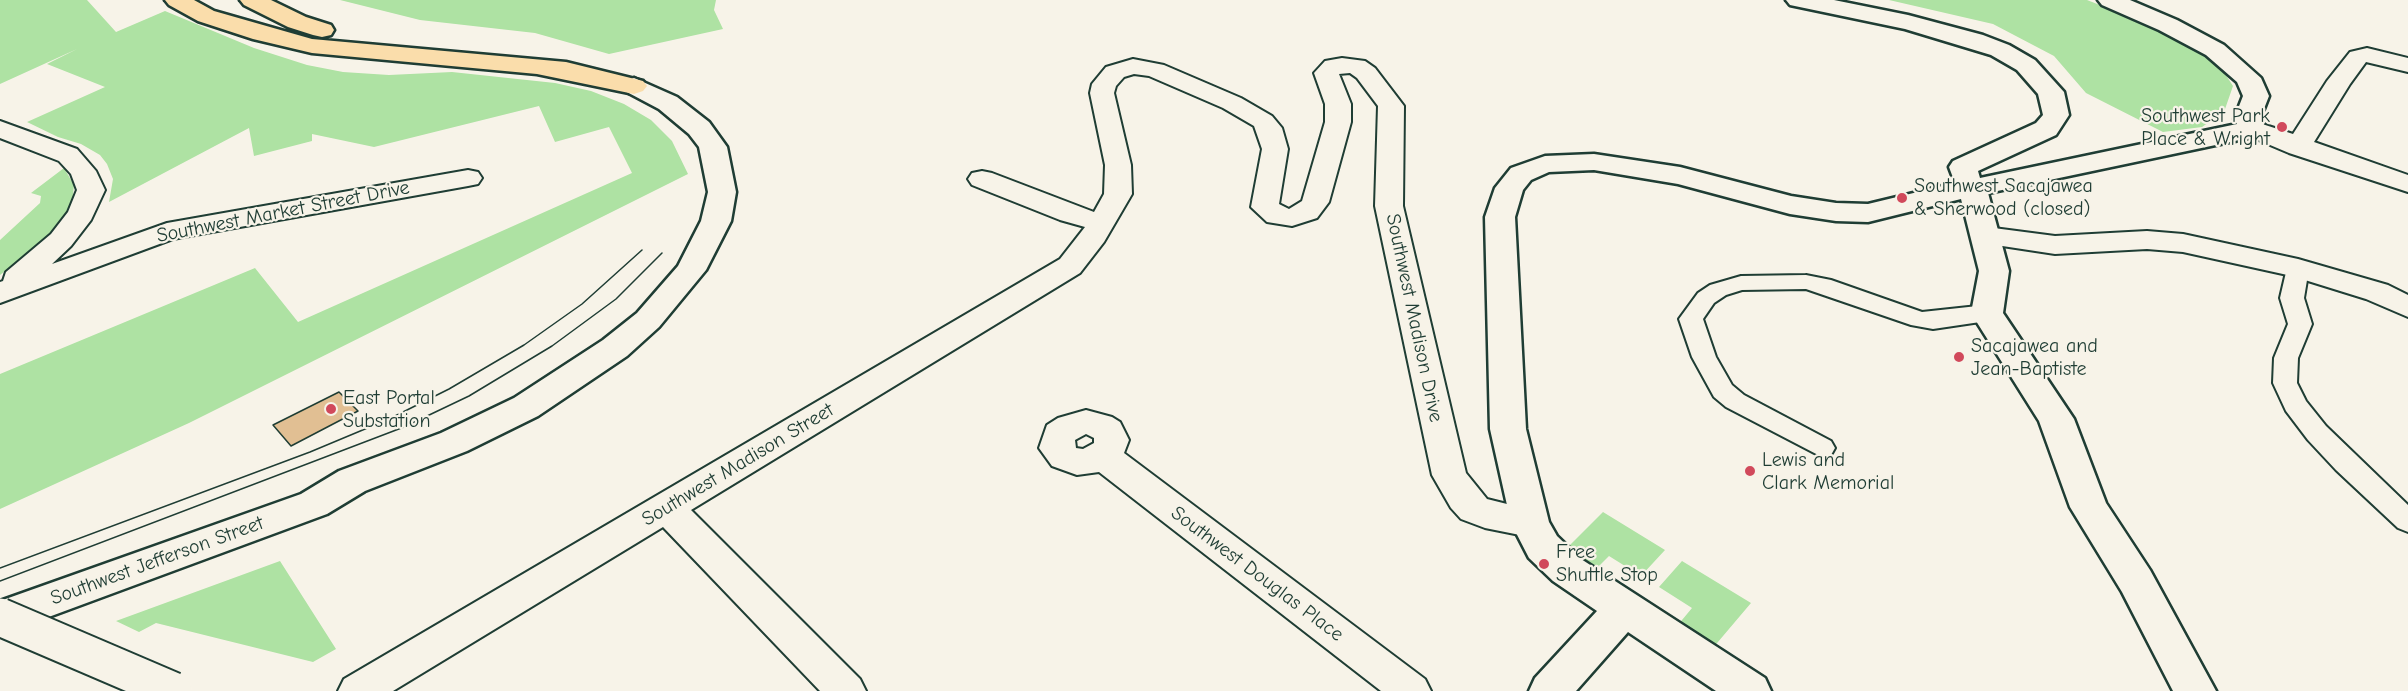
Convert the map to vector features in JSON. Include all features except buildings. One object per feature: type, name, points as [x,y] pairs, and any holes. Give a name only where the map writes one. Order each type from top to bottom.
[{"type":"highway","points":[[177,0],[206,16],[262,34],[312,46],[537,66],[632,79]]},
{"type":"highway","points":[[252,0],[297,22],[334,33],[422,45],[580,59],[632,79]]},
{"type":"street","points":[[1798,0],[1908,22],[1974,40],[2013,57],[2046,84],[2056,109],[2053,123],[2046,129],[1963,166],[1965,177],[1973,189],[1975,205],[1986,236],[1994,272],[1987,313],[2056,419],[2089,507],[2136,581],[2195,691]]},
{"type":"street","points":[[2110,0],[2169,25],[2215,50],[2248,78],[2256,96],[2247,119],[2253,129]]},
{"type":"street","points":[[2298,147],[2352,63],[2367,55],[2408,65]]},
{"type":"street","name":"Southwest Madison Drive","points":[[1102,223],[1116,200],[1120,178],[1102,93],[1104,84],[1115,72],[1133,66],[1155,70],[1232,103],[1263,121],[1269,128],[1275,149],[1265,207],[1277,216],[1292,218],[1307,213],[1315,202],[1338,122],[1338,104],[1326,73],[1334,66],[1342,65],[1361,69],[1387,98],[1390,106],[1389,206],[1449,475],[1464,499],[1474,509],[1485,514],[1530,523]]},
{"type":"street","name":"Southwest Jefferson Street","points":[[0,617],[314,504],[352,481],[454,442],[535,402],[615,348],[648,320],[691,270],[716,221],[722,192],[713,147],[699,128],[668,103],[632,79]]},
{"type":"street","points":[[0,129],[68,155],[83,171],[91,190],[81,214],[61,240],[3,292]]},
{"type":"street","points":[[1750,691],[1553,560],[1543,548],[1530,523],[1508,429],[1500,217],[1509,188],[1521,174],[1545,164],[1558,162],[1623,164],[1790,205],[1853,213],[1882,211],[1934,196],[2253,129],[2298,147],[2408,184]]},
{"type":"street","points":[[2348,164],[2342,173],[2346,177],[2408,199]]},
{"type":"street","name":"Southwest Market Street Drive","points":[[3,292],[167,232],[468,178]]},
{"type":"street","points":[[982,179],[1070,214],[1102,223]]},
{"type":"street","name":"Southwest Madison Street","points":[[358,691],[1070,266],[1102,223]]},
{"type":"street","points":[[1986,236],[2055,245],[2147,240],[2183,243],[2298,268],[2377,292],[2408,307]]},
{"type":"street","points":[[2298,268],[2292,298],[2300,324],[2286,358],[2285,383],[2295,405],[2317,433],[2345,463],[2408,521]]},
{"type":"street","points":[[1822,448],[1735,401],[1723,391],[1704,357],[1691,319],[1706,298],[1718,290],[1741,283],[1806,282],[1823,285],[1918,320],[1933,321],[1987,313]]},
{"type":"street","name":"Southwest Douglas Place","points":[[1103,456],[1411,691]]},
{"type":"street","points":[[666,507],[846,691]]},
{"type":"street","points":[[1550,691],[1624,609]]},
{"type":"street","points":[[0,617],[173,691]]},
{"type":"green space","points":[[0,0],[87,0],[116,32],[165,11],[254,48],[307,65],[343,72],[389,75],[452,72],[555,83],[591,91],[624,104],[651,120],[672,141],[688,174],[189,423],[0,509],[0,374],[255,268],[298,322],[632,173],[609,127],[555,142],[539,106],[374,147],[312,134],[312,141],[254,156],[249,128],[109,202],[113,179],[107,164],[100,155],[81,144],[58,137],[27,122],[105,87],[47,64],[77,49],[0,84]]},
{"type":"green space","points":[[340,0],[716,0],[714,10],[723,29],[609,54],[535,33],[420,20]]},
{"type":"green space","points":[[1889,0],[2087,0],[2166,31],[2216,60],[2233,86],[2224,112],[2202,127],[2163,132],[2086,93],[2054,56],[1993,24]]},
{"type":"green space","points":[[64,168],[74,185],[72,205],[57,230],[0,275],[0,240],[40,203],[41,196],[31,193]]},
{"type":"green space","points":[[1603,512],[1665,550],[1641,576],[1609,556],[1593,572],[1563,552]]},
{"type":"green space","points":[[280,561],[336,649],[313,662],[156,623],[139,632],[116,621]]},
{"type":"green space","points":[[1682,561],[1751,603],[1712,649],[1677,626],[1692,608],[1659,587]]},
{"type":"tram line","points":[[0,568],[310,452],[389,419],[449,389],[524,345],[582,304],[642,250]]},
{"type":"tram line","points":[[0,581],[404,427],[469,396],[552,346],[616,299],[662,253]]},
{"type":"place","name":"Southwest Park Place & Wright","points":[[2282,127]]},
{"type":"place","name":"Southwest Sacajawea & Sherwood (closed)","points":[[1902,198]]},
{"type":"place","name":"Sacajawea and Jean-Baptiste","points":[[1959,357]]},
{"type":"place","name":"East Portal Substation","points":[[331,409]]},
{"type":"place","name":"Lewis and Clark Memorial","points":[[1750,471]]},
{"type":"place","name":"Free Shuttle Stop","points":[[1544,564]]}]
